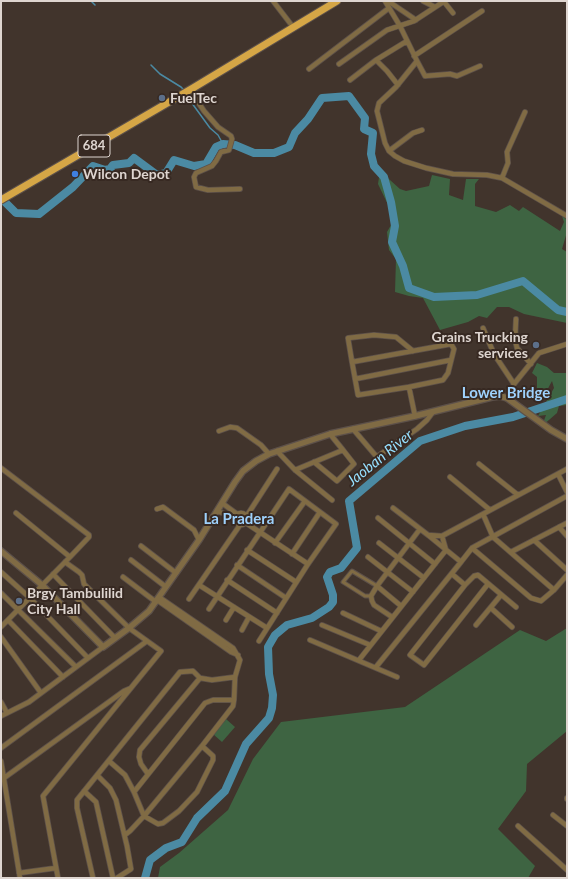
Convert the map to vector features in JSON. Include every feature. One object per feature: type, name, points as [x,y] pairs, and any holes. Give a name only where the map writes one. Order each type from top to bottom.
[{"type":"highway","name":"684","points":[[4,198],[191,89],[337,1]]},
{"type":"street","points":[[273,1],[293,27]]},
{"type":"street","points":[[385,1],[400,26],[425,76],[450,74],[457,76],[480,66]]},
{"type":"street","points":[[388,1],[416,20]]},
{"type":"street","points":[[423,1],[435,8]]},
{"type":"street","points":[[340,64],[387,30],[416,20],[444,2],[453,13]]},
{"type":"street","points":[[309,69],[389,8]]},
{"type":"street","points":[[414,56],[482,11]]},
{"type":"street","points":[[350,80],[376,60],[407,41]]},
{"type":"street","points":[[376,60],[398,85]]},
{"type":"street","points":[[417,61],[398,85],[378,103],[377,111],[385,143],[389,151],[404,161],[426,168],[453,174],[487,175],[502,178],[567,216]]},
{"type":"street","points":[[191,89],[204,111],[218,126],[231,136],[232,139],[229,150],[221,152],[212,166],[197,172],[194,177],[196,187],[208,190],[240,189]]},
{"type":"street","points":[[502,178],[508,164],[507,152],[525,112]]},
{"type":"street","points":[[389,151],[414,133],[422,130]]},
{"type":"street","points":[[516,320],[517,348],[531,364]]},
{"type":"street","points":[[483,328],[494,354],[514,384]]},
{"type":"street","points":[[352,362],[451,344],[454,349],[448,373],[443,380],[409,388],[358,395],[352,362],[348,338],[374,335],[396,337],[413,350]]},
{"type":"street","points":[[506,398],[514,384],[539,353],[567,344]]},
{"type":"street","points":[[355,379],[451,360]]},
{"type":"street","points":[[409,388],[415,416]]},
{"type":"street","points":[[1,716],[29,702],[129,628],[149,611],[199,540],[234,482],[243,471],[256,461],[269,454],[330,434],[433,412],[492,397],[506,398],[551,430],[567,439]]},
{"type":"street","points":[[353,429],[376,456],[378,456],[427,420],[433,412]]},
{"type":"street","points":[[219,431],[230,427],[237,428],[261,445],[269,454]]},
{"type":"street","points":[[314,462],[337,481],[354,464],[330,434]]},
{"type":"street","points":[[295,470],[343,450]]},
{"type":"street","points":[[277,451],[295,470],[332,500]]},
{"type":"street","points":[[478,464],[518,495]]},
{"type":"street","points":[[1,468],[89,535],[89,537],[70,557],[1,626]]},
{"type":"street","points":[[246,523],[246,517],[277,469]]},
{"type":"street","points":[[428,535],[442,536],[567,469]]},
{"type":"street","points":[[558,474],[567,492]]},
{"type":"street","points":[[450,477],[490,510]]},
{"type":"street","points":[[208,609],[289,488],[336,524],[296,582],[259,641]]},
{"type":"street","points":[[376,667],[472,548],[567,496]]},
{"type":"street","points":[[275,543],[305,500]]},
{"type":"street","points":[[222,504],[236,516]]},
{"type":"street","points":[[157,509],[163,507],[194,530],[199,540]]},
{"type":"street","points":[[393,508],[461,562]]},
{"type":"street","points":[[217,511],[236,516],[244,514],[246,517]]},
{"type":"street","points":[[292,554],[320,512]]},
{"type":"street","points":[[16,513],[70,557]]},
{"type":"street","points":[[483,514],[493,537],[554,590]]},
{"type":"street","points":[[236,516],[235,522],[240,525]]},
{"type":"street","points":[[378,518],[434,564]]},
{"type":"street","points":[[246,523],[308,564]]},
{"type":"street","points":[[189,599],[240,525],[246,523]]},
{"type":"street","points":[[511,552],[567,523]]},
{"type":"street","points":[[559,527],[567,536]]},
{"type":"street","points":[[392,618],[374,605],[371,596],[420,529]]},
{"type":"street","points":[[442,536],[446,550]]},
{"type":"street","points":[[534,540],[567,570]]},
{"type":"street","points":[[379,543],[424,578]]},
{"type":"street","points":[[141,546],[176,573]]},
{"type":"street","points":[[472,548],[531,598],[541,601],[554,590],[567,575]]},
{"type":"street","points":[[1,550],[42,585],[103,647]]},
{"type":"street","points":[[247,550],[296,582]]},
{"type":"street","points":[[359,660],[446,550]]},
{"type":"street","points":[[368,557],[413,592]]},
{"type":"street","points":[[131,560],[166,587]]},
{"type":"street","points":[[58,878],[43,796],[161,651],[146,642],[129,628],[84,584],[82,575],[65,562]]},
{"type":"street","points":[[237,565],[286,598]]},
{"type":"street","points":[[371,596],[365,596],[343,582],[352,571],[377,586],[401,606]]},
{"type":"street","points":[[1,572],[30,598],[88,658]]},
{"type":"street","points":[[53,574],[115,638]]},
{"type":"street","points":[[452,574],[465,585]]},
{"type":"street","points":[[488,584],[424,665],[410,655],[465,585],[476,575],[478,575],[516,607]]},
{"type":"street","points":[[123,577],[233,648],[240,660],[235,677],[233,706],[144,816],[125,835]]},
{"type":"street","points":[[227,580],[277,613]]},
{"type":"street","points":[[199,585],[267,628]]},
{"type":"street","points":[[1,593],[76,667]]},
{"type":"street","points":[[476,625],[501,595]]},
{"type":"street","points":[[226,620],[234,607]]},
{"type":"street","points":[[490,608],[512,627]]},
{"type":"street","points":[[343,613],[381,631]]},
{"type":"street","points":[[242,630],[250,617]]},
{"type":"street","points":[[8,620],[63,677]]},
{"type":"street","points":[[322,625],[370,645]]},
{"type":"street","points":[[1,637],[41,693]]},
{"type":"street","points":[[310,640],[397,677]]},
{"type":"street","points":[[1,748],[146,642]]},
{"type":"street","points":[[93,878],[77,808],[77,800],[180,672],[193,671],[200,678],[212,680],[235,677]]},
{"type":"street","points":[[148,774],[141,764],[139,757],[140,750],[200,678]]},
{"type":"street","points":[[4,778],[124,691],[132,687]]},
{"type":"street","points":[[134,792],[205,703],[213,700],[234,700]]},
{"type":"street","points":[[1,702],[7,714]]},
{"type":"street","points":[[109,761],[125,775],[144,816],[158,824],[163,823],[179,812],[197,792],[213,760],[213,756],[202,746]]},
{"type":"street","points":[[1,761],[19,876],[56,868]]},
{"type":"street","points":[[97,775],[110,788],[116,800],[125,835],[131,868],[117,878]]},
{"type":"street","points":[[84,791],[96,802],[113,878]]},
{"type":"street","points":[[553,815],[567,826]]},
{"type":"street","points":[[518,826],[567,870]]},
{"type":"green space","points":[[380,171],[400,189],[406,191],[429,186],[432,175],[450,179],[449,195],[463,200],[466,179],[479,179],[475,184],[475,206],[496,212],[510,205],[519,211],[523,207],[560,231],[564,222],[562,216],[567,220],[567,232],[562,249],[567,252],[567,323],[524,314],[509,307],[497,307],[487,318],[479,316],[468,322],[440,330],[423,298],[395,292],[396,259],[389,250],[387,232],[391,225],[391,211],[378,184]]},
{"type":"green space","points":[[537,363],[547,367],[554,373],[567,373],[567,405],[559,406],[557,413],[542,426],[546,415],[538,416],[554,388],[552,381],[545,394],[537,391],[537,377],[532,373]]},
{"type":"green space","points":[[567,628],[567,731],[527,764],[526,791],[498,829],[535,866],[528,878],[158,878],[160,867],[179,853],[228,810],[253,759],[281,722],[405,707],[520,630],[546,641]]},
{"type":"green space","points":[[226,719],[235,727],[222,742],[213,734]]},
{"type":"waterway","points":[[91,1],[95,5]]},
{"type":"waterway","points":[[151,65],[160,74],[184,90]]},
{"type":"waterway","points":[[186,95],[210,128],[218,135],[223,144]]},
{"type":"waterway","name":"Jaoban River","points":[[1,198],[16,213],[39,214],[73,187],[93,166],[105,170],[110,169],[113,165],[129,163],[134,158],[157,175],[166,173],[174,160],[194,166],[206,164],[216,147],[223,144],[235,145],[254,153],[274,153],[289,147],[295,133],[308,119],[322,98],[349,96],[365,118],[364,129],[373,133],[371,154],[374,166],[384,177],[391,202],[395,226],[392,242],[403,266],[409,288],[434,297],[477,295],[523,281],[558,310],[567,312]]},
{"type":"waterway","name":"Jaoban River","points":[[145,878],[150,860],[166,848],[182,842],[197,818],[225,791],[246,744],[269,718],[272,708],[273,695],[269,674],[268,647],[275,635],[287,625],[312,618],[329,607],[333,602],[333,595],[327,577],[330,572],[341,568],[357,548],[349,501],[420,441],[465,426],[513,417],[567,399]]},
{"type":"place","name":"FuelTec","points":[[162,98]]},
{"type":"place","name":"Wilcon Depot","points":[[75,174]]},
{"type":"place","name":"Grains Trucking services","points":[[536,345]]},
{"type":"place","name":"Brgy Tambulilid City Hall","points":[[19,601]]},
{"type":"district","name":"Lower Bridge","points":[[506,393]]},
{"type":"district","name":"La Pradera","points":[[239,519]]}]
